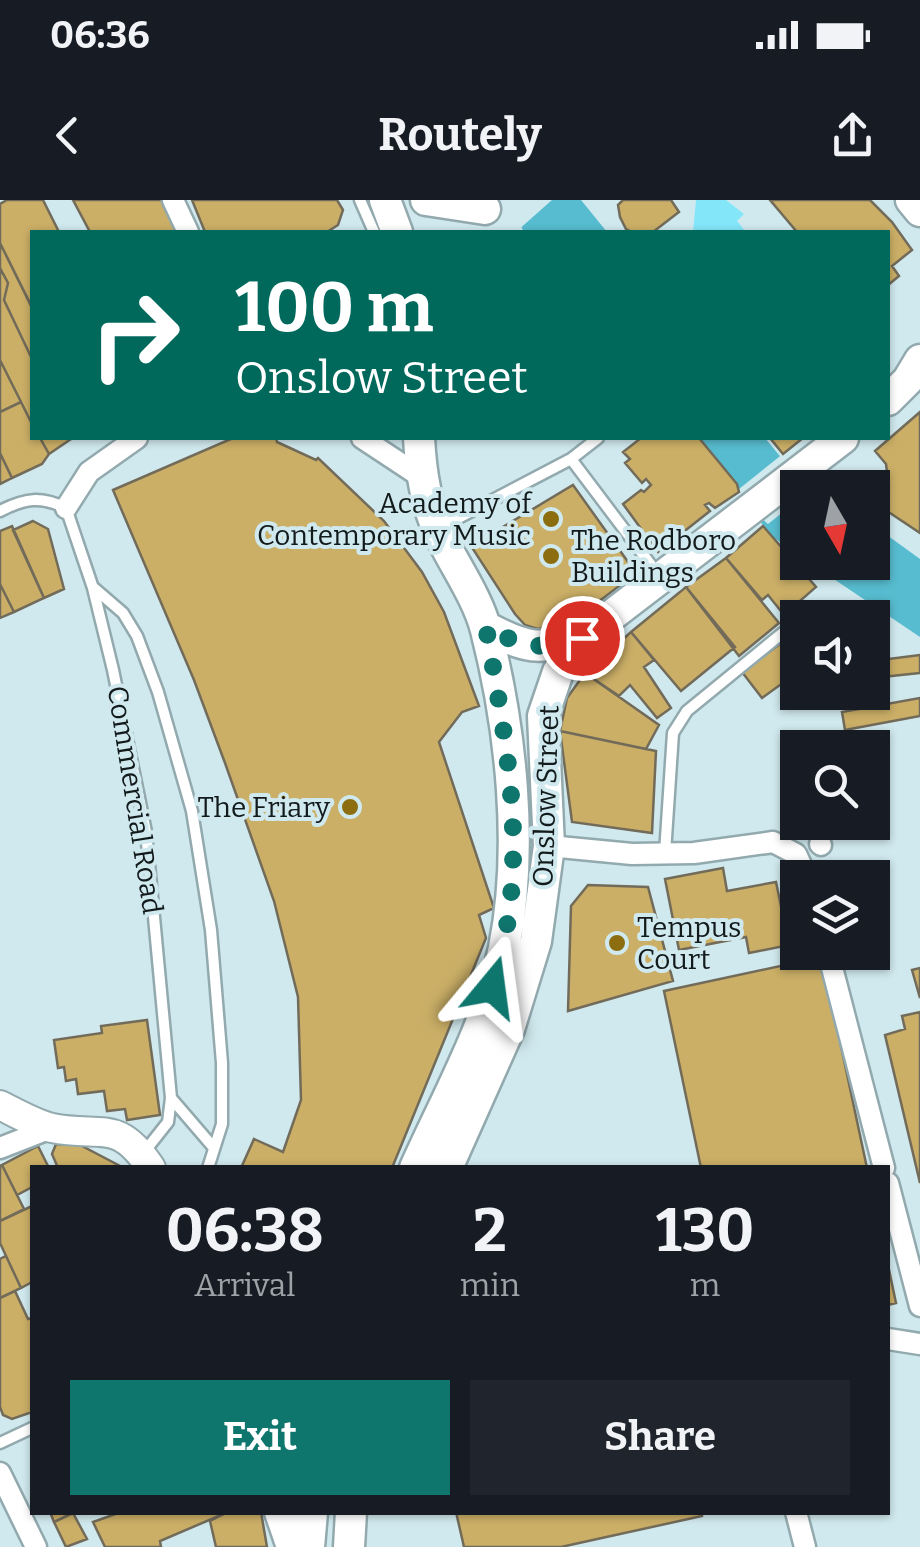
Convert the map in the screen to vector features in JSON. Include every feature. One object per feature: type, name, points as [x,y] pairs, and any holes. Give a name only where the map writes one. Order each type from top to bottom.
[{"type":"main road","points":[[385,200],[396,230]]},
{"type":"main road","points":[[426,200],[482,214]]},
{"type":"main road","points":[[911,200],[920,211]]},
{"type":"main road","name":"Onslow Street","points":[[416,1165],[480,1023],[504,950],[511,891],[513,803],[508,744],[486,627],[438,529],[421,477],[419,440]]},
{"type":"main road","points":[[486,627],[518,645],[552,646],[582,638],[655,571],[750,509],[840,440]]},
{"type":"main road","name":"Onslow Street","points":[[448,1165],[510,1029],[536,942],[548,846],[543,716],[558,672],[582,638]]},
{"type":"main road","points":[[281,1515],[296,1547]]},
{"type":"main road","points":[[310,1547],[312,1515]]},
{"type":"main road","points":[[349,1547],[351,1515]]},
{"type":"street","points":[[173,200],[187,230]]},
{"type":"street","points":[[66,508],[88,472],[134,440]]},
{"type":"street","points":[[365,440],[421,477]]},
{"type":"street","points":[[548,846],[604,853],[665,853],[714,851],[772,842],[796,854],[799,860]]},
{"type":"street","points":[[833,970],[883,1165]]},
{"type":"street","points":[[2,1112],[51,1128],[114,1131],[147,1161]]},
{"type":"street","points":[[0,1148],[51,1128]]},
{"type":"street","points":[[890,1189],[914,1257],[920,1306]]},
{"type":"street","points":[[890,1338],[920,1344]]},
{"type":"street","points":[[0,1473],[36,1547]]},
{"type":"street","points":[[797,1515],[804,1547]]},
{"type":"lane","points":[[360,200],[373,230]]},
{"type":"lane","points":[[438,529],[516,481],[570,459],[595,440]]},
{"type":"lane","points":[[570,459],[655,571]]},
{"type":"lane","points":[[0,510],[34,498],[48,499],[66,508]]},
{"type":"lane","name":"Commercial Road","points":[[66,508],[93,588],[146,832],[171,1098],[168,1122],[147,1161]]},
{"type":"lane","points":[[93,588],[122,613],[137,636],[158,692],[192,811],[211,930],[220,1032],[222,1124],[209,1165]]},
{"type":"lane","points":[[665,853],[673,732],[687,710],[780,635]]},
{"type":"lane","points":[[171,1098],[214,1148]]},
{"type":"lane","points":[[0,1443],[30,1429]]},
{"type":"shaded area","points":[[507,200],[581,200],[605,230],[523,230]]},
{"type":"shaded area","points":[[696,200],[726,200],[744,214],[737,221],[744,230],[693,230]]},
{"type":"shaded area","points":[[693,440],[767,440],[797,470],[780,470],[780,542]]},
{"type":"shaded area","points":[[890,537],[920,559],[920,637],[890,617],[890,600],[865,600],[835,580],[890,580]]},
{"type":"pier","points":[[502,200],[552,200],[518,230]]},
{"type":"pier","points":[[784,453],[806,470],[780,470],[780,514],[768,524],[734,493]]},
{"type":"building","points":[[7,200],[43,200],[58,230],[30,230],[30,303],[0,243],[0,204]]},
{"type":"building","points":[[73,200],[162,200],[175,230],[89,230]]},
{"type":"building","points":[[192,200],[337,200],[343,210],[338,225],[330,230],[204,230]]},
{"type":"building","points":[[623,200],[671,200],[679,212],[656,230],[628,230],[618,205]]},
{"type":"building","points":[[770,200],[870,200],[912,250],[892,266],[899,276],[890,283],[890,230],[795,230]]},
{"type":"building","points":[[0,243],[30,304],[30,355],[4,300],[8,283],[0,268]]},
{"type":"building","points":[[0,268],[8,283],[4,300],[30,355],[30,420],[0,360]]},
{"type":"building","points":[[0,360],[21,402],[0,412]]},
{"type":"building","points":[[21,402],[30,420],[30,440],[41,440],[49,454],[42,464],[12,478],[0,453],[0,412]]},
{"type":"building","points":[[920,412],[920,533],[890,513],[890,470],[875,451]]},
{"type":"building","points":[[41,440],[70,440],[49,454]]},
{"type":"building","name":"The Friary","points":[[228,440],[276,440],[318,458],[384,521],[422,572],[444,612],[479,706],[462,712],[439,742],[494,908],[479,915],[486,938],[393,1165],[242,1165],[254,1139],[283,1152],[301,1100],[298,997],[274,901],[225,763],[113,490]]},
{"type":"building","points":[[638,440],[701,440],[737,484],[739,492],[715,508],[709,503],[705,505],[710,511],[658,552],[623,504],[651,485],[646,479],[642,483],[625,463],[630,459],[623,452]]},
{"type":"building","points":[[772,440],[800,440],[783,454]]},
{"type":"building","points":[[0,453],[12,478],[0,484]]},
{"type":"building","name":"The Rodboro Buildings","points":[[573,485],[636,573],[576,619],[562,626],[538,629],[525,625],[515,614],[471,546]]},
{"type":"building","points":[[33,521],[48,529],[64,589],[44,598],[13,530]]},
{"type":"building","points":[[12,526],[44,598],[14,612],[0,584],[0,531]]},
{"type":"building","points":[[763,526],[780,546],[780,580],[810,580],[816,587],[801,600],[780,600],[780,610],[768,595],[762,600],[726,558]]},
{"type":"building","points":[[726,558],[779,623],[739,656],[686,587]]},
{"type":"building","points":[[0,584],[14,612],[0,618]]},
{"type":"building","points":[[686,587],[735,647],[681,691],[631,632]]},
{"type":"building","points":[[631,632],[654,660],[644,667],[671,708],[657,718],[630,685],[619,696],[585,673]]},
{"type":"building","points":[[780,644],[780,685],[762,698],[742,672]]},
{"type":"building","points":[[920,655],[920,673],[890,676],[890,659]]},
{"type":"building","points":[[585,673],[659,725],[646,749],[560,731],[567,698]]},
{"type":"building","points":[[920,698],[920,716],[845,730],[842,712],[890,710],[890,703]]},
{"type":"building","points":[[560,731],[656,751],[652,833],[572,822]]},
{"type":"building","points":[[723,868],[727,891],[776,882],[780,947],[749,953],[746,937],[679,950],[665,879]]},
{"type":"building","name":"Tempus Court","points":[[588,885],[648,887],[673,981],[568,1011],[571,906]]},
{"type":"building","points":[[780,966],[780,970],[825,970],[866,1165],[700,1165],[664,991]]},
{"type":"building","points":[[920,968],[920,998],[912,970]]},
{"type":"building","points":[[920,1012],[920,1183],[885,1035],[905,1029],[902,1016]]},
{"type":"building","points":[[147,1020],[160,1115],[127,1120],[125,1109],[107,1111],[104,1091],[78,1094],[76,1079],[66,1081],[64,1067],[58,1068],[54,1040],[102,1033],[101,1026]]},
{"type":"building","points":[[56,1144],[80,1145],[118,1165],[57,1165],[52,1154]]},
{"type":"building","points":[[38,1146],[48,1165],[30,1165],[30,1188],[17,1195],[2,1165]]},
{"type":"building","points":[[0,1166],[24,1209],[0,1221]]},
{"type":"building","points":[[30,1207],[30,1283],[21,1288],[0,1243],[0,1221]]},
{"type":"building","points":[[6,1256],[21,1288],[0,1298],[0,1259]]},
{"type":"building","points":[[890,1274],[896,1303],[890,1304]]},
{"type":"building","points":[[15,1291],[30,1318],[30,1413],[12,1419],[3,1415],[0,1407],[0,1298]]},
{"type":"building","points":[[74,1515],[87,1539],[66,1547],[54,1522]]},
{"type":"building","points":[[113,1515],[221,1515],[160,1541],[161,1547],[105,1547],[93,1522]]},
{"type":"building","points":[[222,1515],[262,1515],[267,1547],[216,1547],[210,1521]]},
{"type":"building","points":[[457,1515],[702,1515],[561,1547],[464,1547]]},
{"type":"place","name":"Academy of Contemporary Music","points":[[551,519]]},
{"type":"place","name":"The Rodboro Buildings","points":[[551,556]]},
{"type":"place","name":"The Friary","points":[[350,807]]},
{"type":"place","name":"Tempus Court","points":[[617,943]]},
{"type":"route","points":[[492,987],[504,950],[514,831],[508,744],[486,627],[518,645],[552,646],[582,638]]}]
